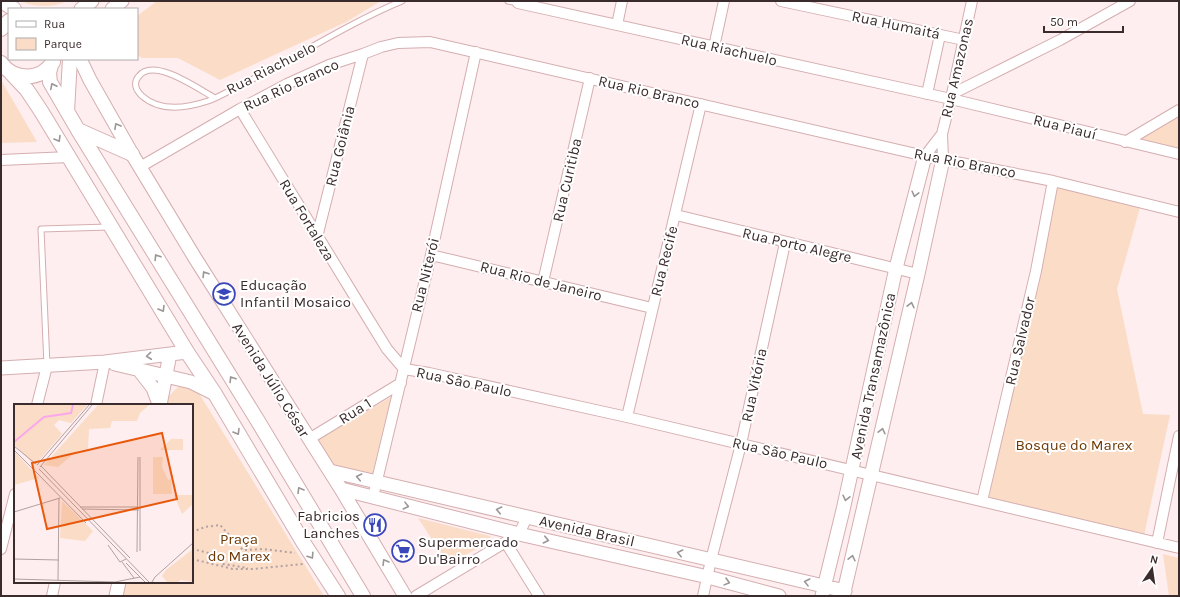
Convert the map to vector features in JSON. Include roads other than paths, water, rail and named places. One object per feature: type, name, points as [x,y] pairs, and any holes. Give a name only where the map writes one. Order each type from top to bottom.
[{"type":"main road","points":[[1,1],[12,8]]},
{"type":"main road","points":[[67,111],[70,60]]},
{"type":"main road","points":[[52,62],[49,73],[50,82],[78,130],[260,424],[363,596]]},
{"type":"main road","points":[[6,68],[19,76],[28,77],[41,73],[52,62]]},
{"type":"main road","points":[[6,68],[26,90],[41,111],[187,352],[215,394],[313,559],[338,596]]},
{"type":"main road","points":[[78,130],[132,154]]},
{"type":"street","points":[[82,8],[92,1]]},
{"type":"street","points":[[113,8],[122,1]]},
{"type":"street","points":[[617,25],[622,1]]},
{"type":"street","points":[[714,47],[724,1]]},
{"type":"street","name":"Rua Humaitá","points":[[781,1],[813,4],[964,40]]},
{"type":"street","name":"Rua Amazonas","points":[[943,159],[942,134],[952,97],[972,1]]},
{"type":"street","points":[[952,97],[1130,1]]},
{"type":"street","name":"Rua Riachuelo","points":[[515,2],[927,94],[952,97]]},
{"type":"street","points":[[927,94],[940,35]]},
{"type":"street","name":"Rua Rio Branco","points":[[140,167],[240,109],[287,84],[329,65],[381,47],[398,43],[430,42],[925,156],[1053,181],[1179,212]]},
{"type":"street","name":"Rua Niterói","points":[[373,497],[431,255],[476,52]]},
{"type":"street","name":"Rua Goiânia","points":[[317,237],[363,54]]},
{"type":"street","name":"Avenida Júlio César","points":[[80,60],[90,80],[132,154],[195,258],[330,471],[405,596]]},
{"type":"street","name":"Rua Curitiba","points":[[543,282],[590,78]]},
{"type":"street","name":"Rua Piauí","points":[[952,97],[1125,142],[1179,154]]},
{"type":"street","name":"Rua Recife","points":[[627,417],[652,308],[676,215],[701,104]]},
{"type":"street","name":"Rua Fortaleza","points":[[240,109],[387,349],[404,369]]},
{"type":"street","points":[[1125,142],[1179,110]]},
{"type":"street","name":"Rua Amazonas","points":[[925,156],[942,134]]},
{"type":"street","name":"Avenida Transamazônica","points":[[823,591],[852,470],[896,268],[925,156]]},
{"type":"street","points":[[1,160],[69,157]]},
{"type":"street","name":"Avenida Transamazônica","points":[[844,593],[918,274],[943,159]]},
{"type":"street","name":"Rua Salvador","points":[[982,501],[1036,271],[1053,181]]},
{"type":"street","name":"Rua Porto Alegre","points":[[676,215],[785,243],[918,274]]},
{"type":"street","name":"Rua Vitória","points":[[703,596],[741,444],[785,243]]},
{"type":"street","name":"Rua Rio de Janeiro","points":[[431,255],[652,308]]},
{"type":"street","points":[[1,368],[105,362],[187,352]]},
{"type":"street","points":[[160,404],[170,354]]},
{"type":"street","points":[[105,362],[191,382],[215,394]]},
{"type":"street","points":[[96,404],[105,362]]},
{"type":"street","points":[[37,404],[47,366]]},
{"type":"street","name":"Rua São Paulo","points":[[404,369],[429,373],[627,417],[1179,548]]},
{"type":"street","points":[[139,370],[153,388],[160,404]]},
{"type":"street","name":"Rua 1","points":[[309,440],[401,383]]},
{"type":"street","points":[[1157,543],[1179,436]]},
{"type":"street","name":"Avenida Brasil","points":[[330,471],[711,560],[823,591],[844,593]]},
{"type":"street","name":"Avenida Brasil","points":[[341,489],[518,534],[708,577],[779,596]]},
{"type":"street","points":[[1,549],[14,498]]},
{"type":"street","points":[[416,596],[506,543],[518,534],[527,516]]},
{"type":"street","points":[[506,543],[538,596]]},
{"type":"street","points":[[52,596],[55,583]]},
{"type":"street","points":[[116,596],[119,583]]},
{"type":"lane","name":"Rua Riachuelo","points":[[215,98],[169,73],[159,70],[145,71],[140,74],[135,85],[138,92],[147,101],[160,106],[177,107],[196,105],[215,98],[284,64],[363,19],[402,1]]},
{"type":"lane","points":[[47,366],[41,229],[112,227]]},
{"type":"place","name":"Educação Infantil Mosaico","points":[[224,294]]},
{"type":"place","name":"Fabricios Lanches","points":[[375,525]]},
{"type":"place","name":"Supermercado Du'Bairro","points":[[403,551]]},
{"type":"park label","name":"Bosque do Marex","points":[[1074,445]]},
{"type":"park label","name":"Praça do Marex","points":[[239,548]]}]
